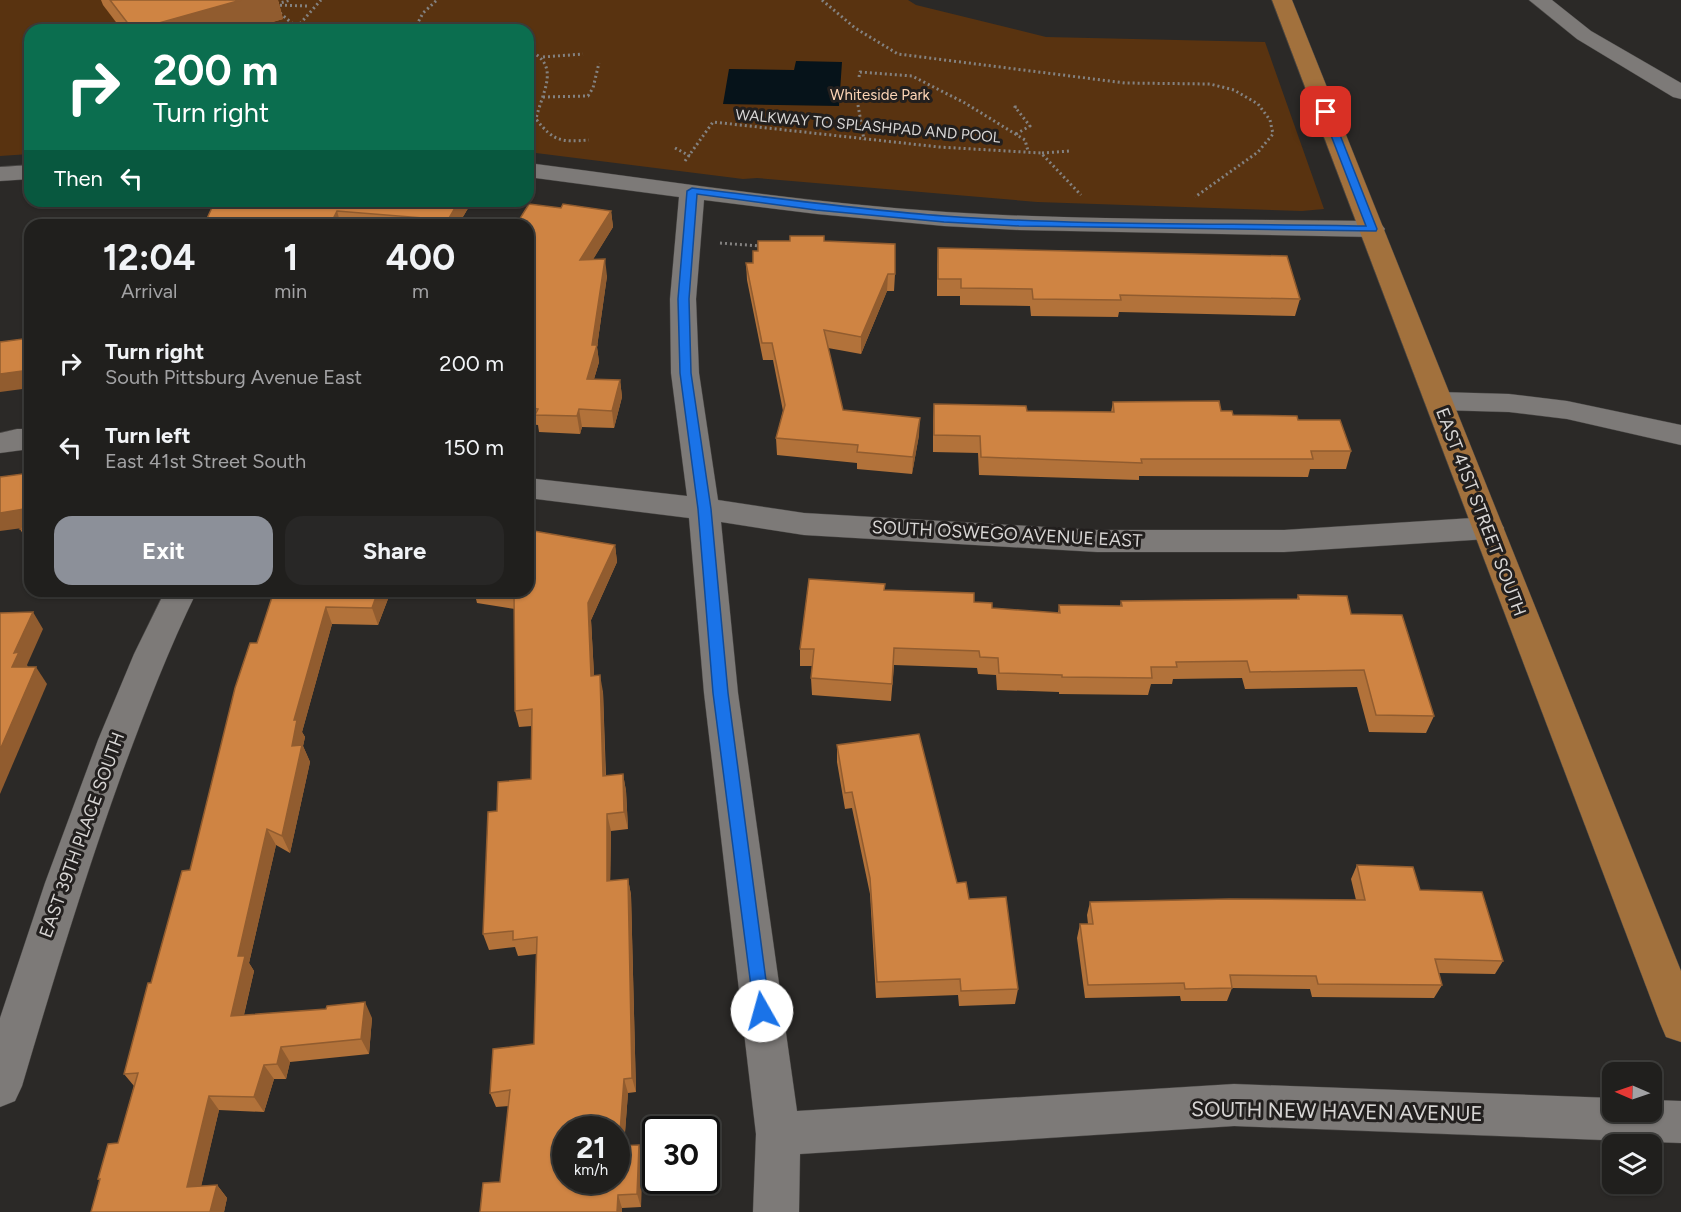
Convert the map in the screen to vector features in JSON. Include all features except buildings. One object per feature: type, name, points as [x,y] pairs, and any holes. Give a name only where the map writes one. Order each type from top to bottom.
[{"type":"main road","name":"EAST 41ST STREET SOUTH","points":[[1282,0],[1681,1023]]},
{"type":"street","points":[[1539,0],[1584,35],[1681,92]]},
{"type":"street","points":[[534,170],[685,179],[827,208],[944,219],[1019,223],[1372,229]]},
{"type":"street","points":[[0,174],[24,172]]},
{"type":"street","points":[[685,179],[687,238],[683,299],[685,373],[704,509],[721,693],[778,1134],[776,1212]]},
{"type":"street","points":[[1438,401],[1509,403],[1567,410],[1681,435]]},
{"type":"street","points":[[0,443],[24,439]]},
{"type":"street","name":"SOUTH OSWEGO AVENUE EAST","points":[[534,489],[704,509],[804,524],[1097,541],[1284,541],[1488,528]]},
{"type":"street","name":"EAST 39TH PLACE SOUTH","points":[[0,1086],[44,940],[86,819],[125,716],[165,620],[178,597]]},
{"type":"street","name":"SOUTH NEW HAVEN AVENUE","points":[[778,1134],[1234,1106],[1681,1122]]},
{"type":"path","points":[[271,5],[290,0]]},
{"type":"path","points":[[300,24],[321,0]]},
{"type":"path","points":[[417,24],[423,13],[437,0]]},
{"type":"path","points":[[822,0],[855,28],[898,54],[1125,83],[1221,86],[1252,99],[1270,120],[1274,129],[1271,140],[1251,158],[1204,192],[1190,199]]},
{"type":"path","points":[[271,5],[307,6]]},
{"type":"path","points":[[271,5],[293,24]]},
{"type":"path","points":[[534,52],[542,57],[548,74],[536,119],[547,134],[558,142],[589,140]]},
{"type":"path","points":[[542,57],[584,54]]},
{"type":"path","points":[[543,97],[588,96],[593,88],[599,63]]},
{"type":"path","points":[[859,77],[860,72],[912,76],[1025,140],[1028,151]]},
{"type":"path","points":[[858,105],[858,118],[864,133],[864,140]]},
{"type":"path","points":[[1016,135],[1030,126],[1015,107],[1018,107]]},
{"type":"path","name":"WALKWAY TO SPLASHPAD AND POOL","points":[[685,179],[690,156],[714,122],[939,147],[1041,153],[1070,151]]},
{"type":"path","points":[[675,148],[690,156]]},
{"type":"path","points":[[1041,153],[1078,194],[1085,198]]},
{"type":"path","points":[[687,238],[727,244],[770,246]]},
{"type":"green space","name":"Whiteside Park","points":[[0,0],[908,0],[916,5],[1046,37],[1265,42],[1324,209],[1302,211],[1037,202],[757,178],[743,179],[534,153],[534,24],[24,24],[24,154],[0,156]]},
{"type":"shaded area","points":[[796,61],[842,62],[839,106],[723,104],[729,69],[794,70]]},
{"type":"route","points":[[762,1011],[721,693],[704,509],[685,373],[683,299],[692,191],[816,207],[944,219],[1019,223],[1372,229],[1326,112]]}]
